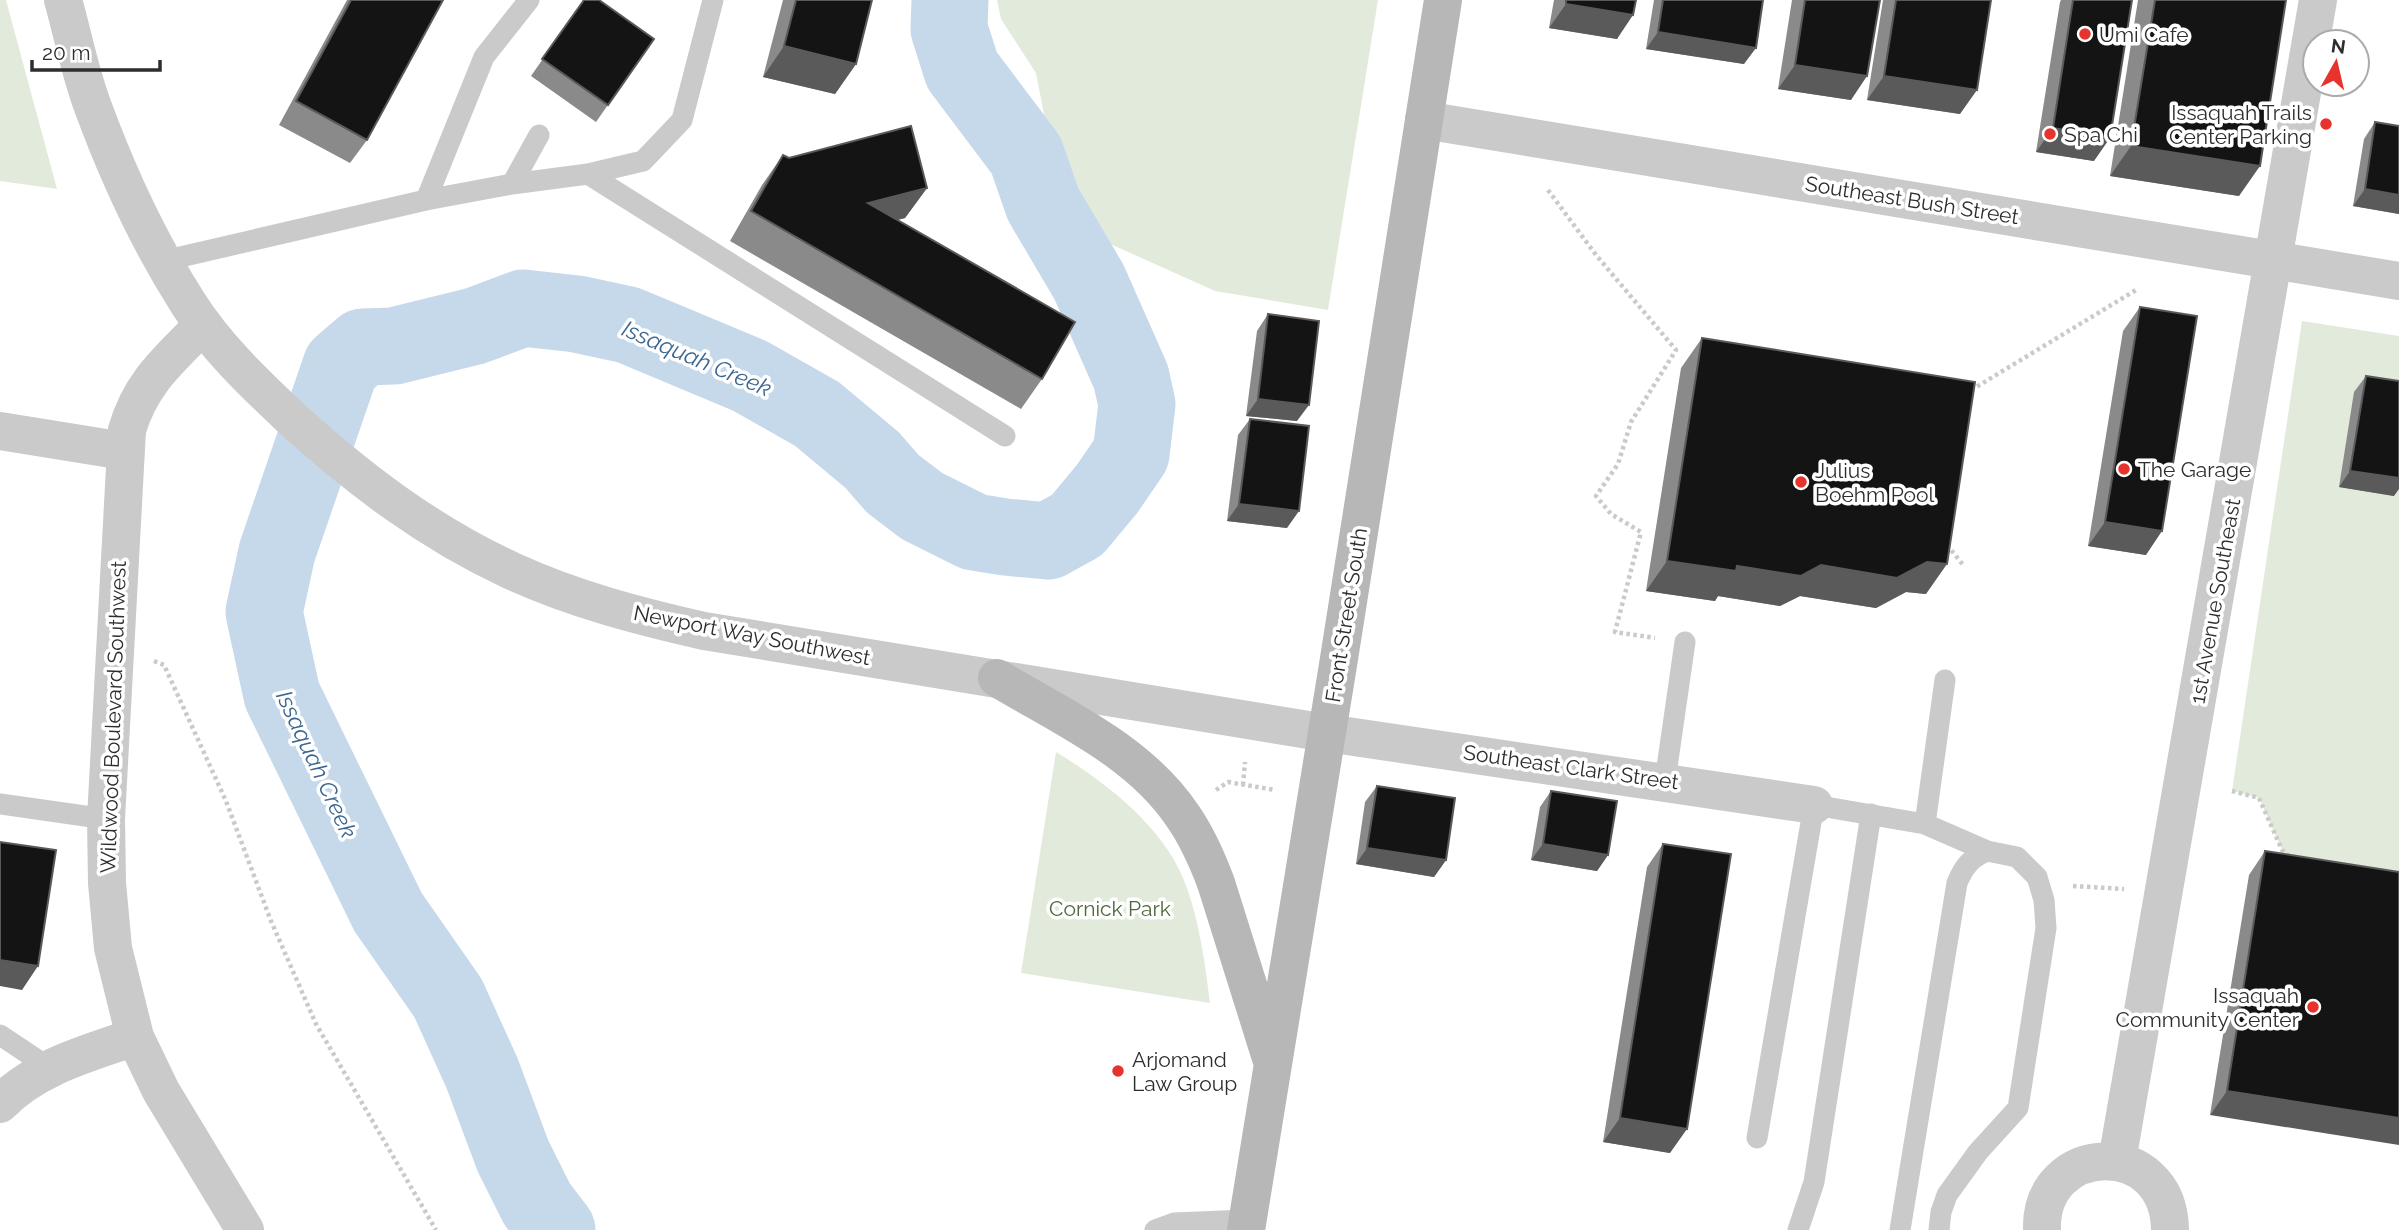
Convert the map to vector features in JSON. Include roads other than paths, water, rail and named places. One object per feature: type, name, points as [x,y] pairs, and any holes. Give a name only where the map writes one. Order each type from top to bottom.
[{"type":"main road","name":"Front Street South","points":[[1246,1225],[1443,0]]},
{"type":"main road","points":[[998,678],[1127,758],[1149,776],[1181,813],[1206,855],[1272,1064]]},
{"type":"street","name":"Newport Way Southwest","points":[[63,0],[92,105],[117,167],[163,261],[203,325],[274,402],[361,478],[408,512],[463,546],[512,571],[566,593],[625,612],[680,625],[1327,733]]},
{"type":"street","name":"1st Avenue Southeast","points":[[2118,1161],[2318,0]]},
{"type":"street","name":"Southeast Bush Street","points":[[1424,120],[2399,281]]},
{"type":"street","name":"Wildwood Boulevard Southwest","points":[[203,325],[153,376],[141,394],[127,430],[106,819],[107,883],[113,948],[135,1037],[162,1091],[245,1230]]},
{"type":"street","points":[[0,431],[124,451]]},
{"type":"street","name":"Southeast Clark Street","points":[[1327,733],[1814,805]]},
{"type":"street","points":[[0,1104],[11,1092],[51,1069],[135,1037]]},
{"type":"street","points":[[2042,1230],[2042,1214],[2051,1191],[2068,1172],[2092,1161],[2118,1161],[2141,1170],[2160,1188],[2170,1211],[2170,1230]]},
{"type":"lane","points":[[426,200],[484,57],[529,0]]},
{"type":"lane","points":[[163,261],[426,200],[512,184],[588,174],[643,161],[682,120],[713,0]]},
{"type":"lane","points":[[512,184],[539,135]]},
{"type":"lane","points":[[588,174],[1005,436]]},
{"type":"lane","points":[[1665,781],[1685,642]]},
{"type":"lane","points":[[1925,824],[1945,680]]},
{"type":"lane","points":[[0,804],[106,819]]},
{"type":"lane","points":[[1757,1138],[1814,805],[1925,824],[1987,851],[2017,857],[2027,864],[2037,877],[2044,900],[2046,928],[2018,1108],[1978,1152],[1947,1195],[1939,1230]]},
{"type":"lane","points":[[1804,1229],[1814,1182],[1871,814]]},
{"type":"lane","points":[[1900,1230],[1957,883],[1974,856],[1987,851]]},
{"type":"lane","points":[[0,1035],[51,1069]]},
{"type":"lane","points":[[1155,1230],[1174,1223],[1246,1225]]},
{"type":"waterway","name":"Issaquah Creek","points":[[557,1230],[537,1204],[513,1156],[482,1073],[448,998],[388,912],[282,695],[264,612],[277,552],[341,366],[363,347],[394,346],[475,326],[523,308],[577,314],[628,325],[750,376],[817,414],[872,460],[893,484],[922,506],[974,532],[1048,541],[1077,525],[1131,454],[1137,404],[1131,377],[1089,282],[1043,204],[1026,155],[962,70],[949,29],[950,0]]},
{"type":"place","name":"Umi Cafe","points":[[2085,34]]},
{"type":"place","name":"Issaquah Trails Center Parking","points":[[2326,124]]},
{"type":"place","name":"Spa Chi","points":[[2050,134]]},
{"type":"place","name":"The Garage","points":[[2124,469]]},
{"type":"place","name":"Julius Boehm Pool","points":[[1801,482]]},
{"type":"place","name":"Issaquah Community Center","points":[[2313,1007]]},
{"type":"place","name":"Arjomand Law Group","points":[[1118,1071]]},
{"type":"park label","name":"Cornick Park","points":[[1110,908]]}]
